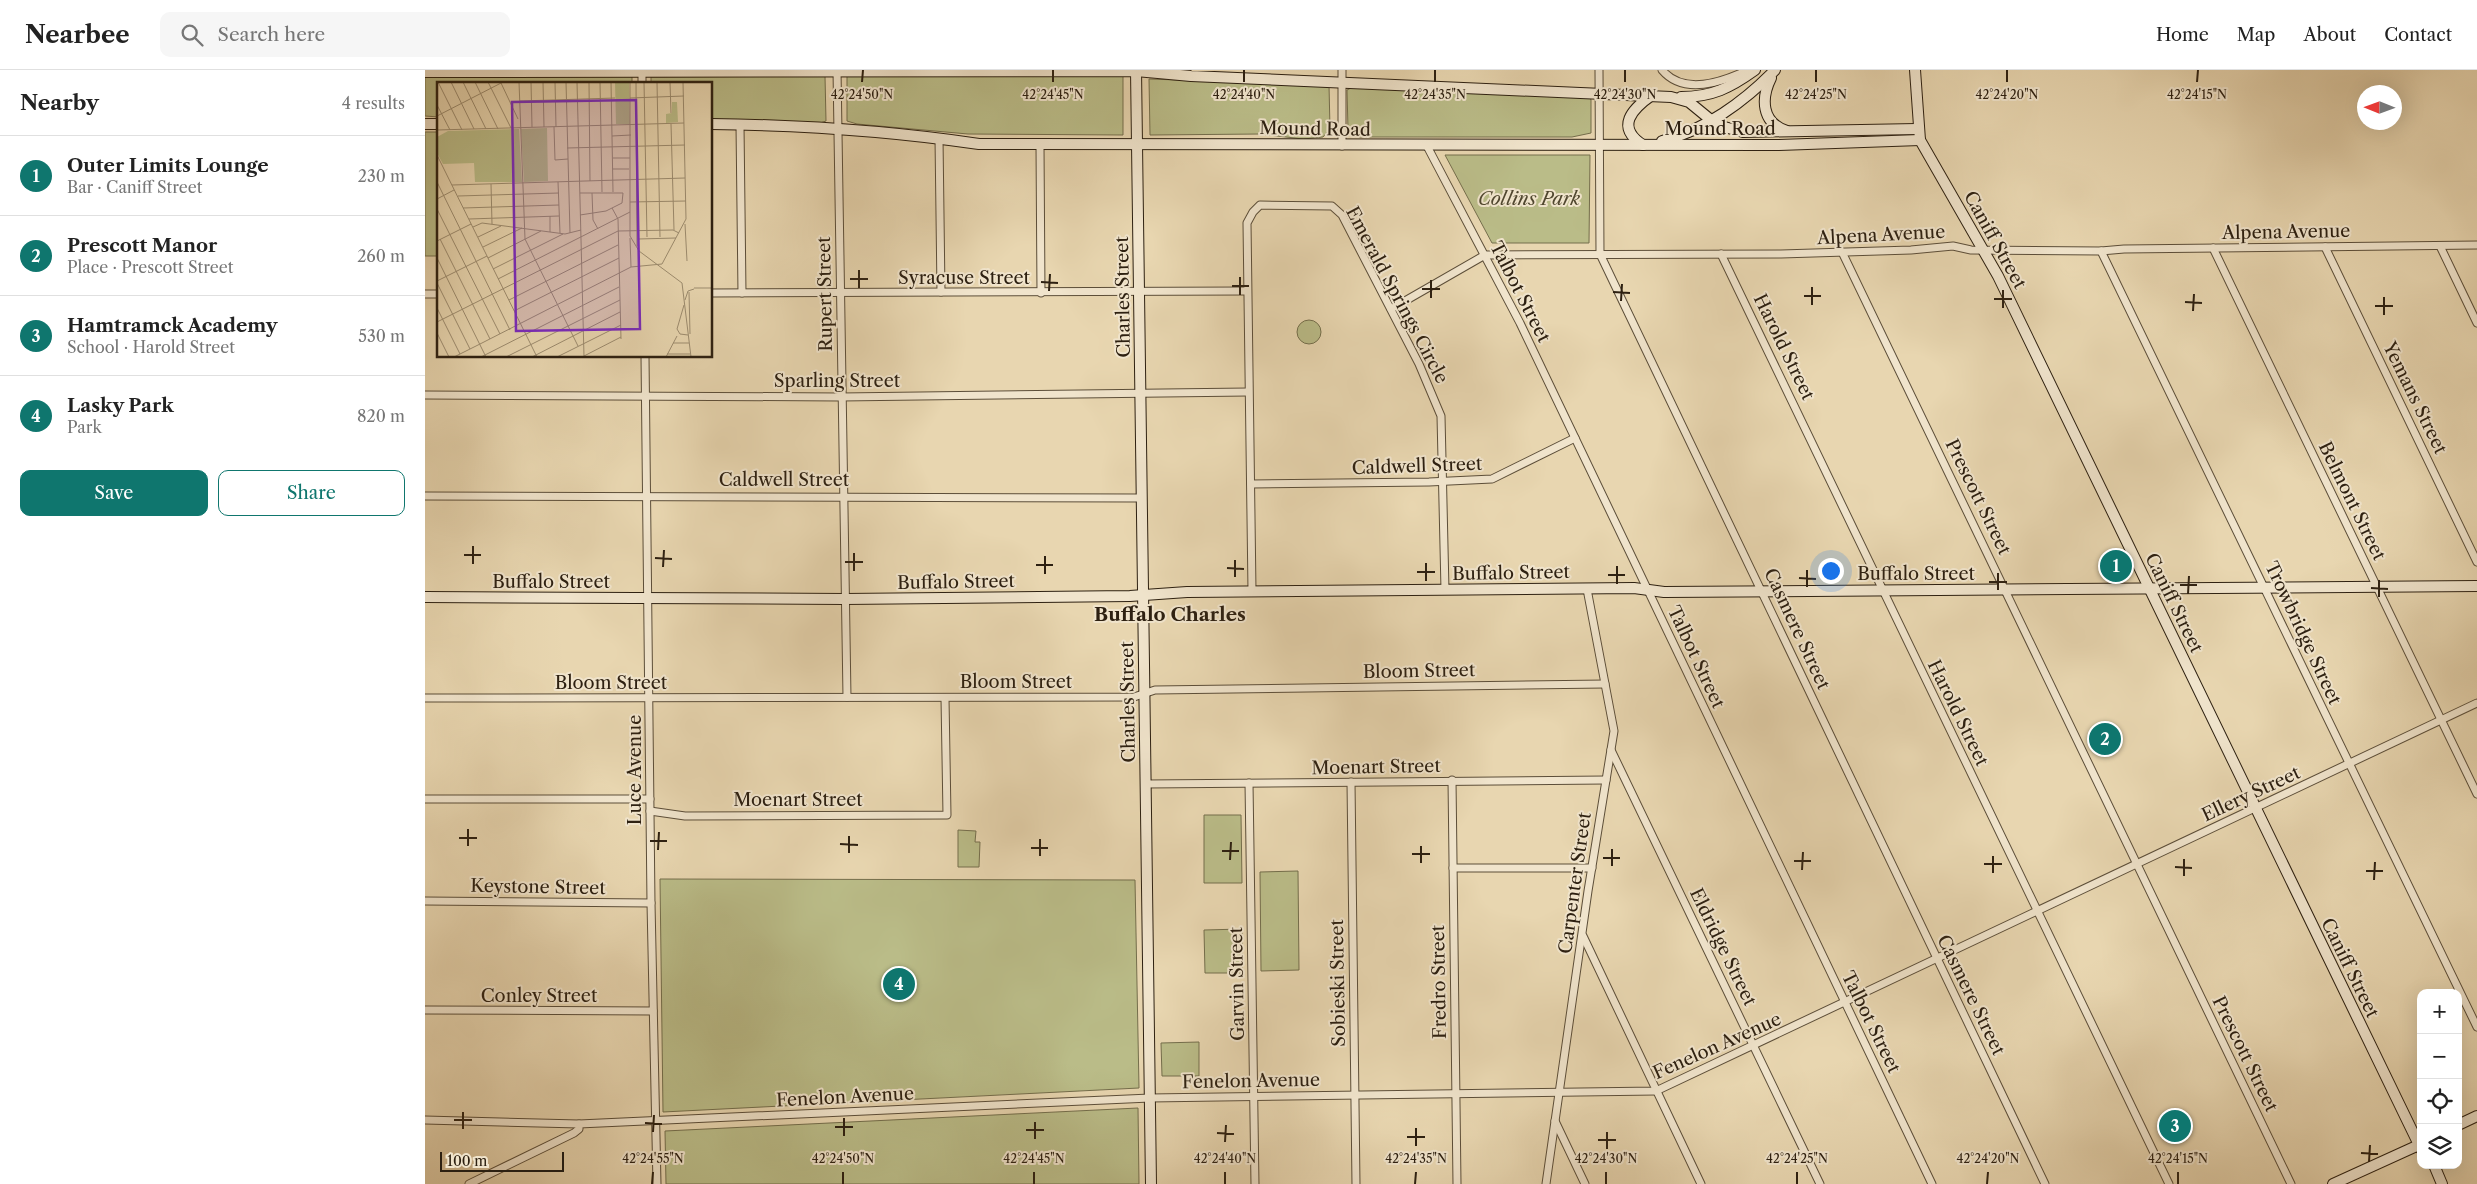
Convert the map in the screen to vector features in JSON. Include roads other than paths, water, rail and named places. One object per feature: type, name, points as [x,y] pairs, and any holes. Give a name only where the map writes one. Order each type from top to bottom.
[{"type":"street","name":"Mound Road","points":[[425,72],[1136,70],[1201,76],[1671,96],[1689,102],[1709,120],[1724,128],[1738,132],[1917,129]]},
{"type":"street","name":"Charles Street","points":[[1136,70],[1151,1184]]},
{"type":"street","points":[[1342,70],[1342,146]]},
{"type":"street","name":"Casmere Street","points":[[1599,70],[1600,254],[2045,1184]]},
{"type":"street","points":[[1662,70],[1673,80],[1692,85],[1712,82],[1748,70]]},
{"type":"street","points":[[1671,96],[1702,96],[1733,86],[1755,70]]},
{"type":"street","points":[[1652,95],[1636,106],[1630,114],[1628,125],[1633,138],[1644,145],[1675,138],[1709,120],[1747,96],[1775,70]]},
{"type":"street","points":[[1775,70],[1764,94],[1764,108],[1775,125],[1793,132]]},
{"type":"street","name":"Caniff Street","points":[[1915,70],[1919,140],[1984,250],[2417,1140]]},
{"type":"street","name":"Rupert Street","points":[[837,71],[847,697]]},
{"type":"street","name":"Mound Road","points":[[713,124],[838,130],[939,138],[979,144],[1039,145],[1137,143],[1342,146],[1779,145],[1919,140]]},
{"type":"street","points":[[740,124],[742,293]]},
{"type":"street","points":[[939,138],[941,292]]},
{"type":"street","points":[[1039,145],[1041,293]]},
{"type":"street","name":"Talbot Street","points":[[1427,146],[1485,255],[1575,438],[1932,1184]]},
{"type":"street","name":"Emerald Springs Circle","points":[[1252,591],[1247,223],[1253,212],[1260,205],[1332,206],[1342,215],[1419,364],[1441,416],[1445,590]]},
{"type":"street","name":"Alpena Avenue","points":[[1391,309],[1485,255],[1842,252],[1911,250],[1953,246],[1984,250],[2101,251],[2124,249],[2477,246]]},
{"type":"street","points":[[2440,246],[2477,323]]},
{"type":"street","name":"Yemans Street","points":[[2325,247],[2477,562]]},
{"type":"street","name":"Belmont Street","points":[[2213,248],[2477,794]]},
{"type":"street","name":"Trowbridge Street","points":[[2101,251],[2477,1027]]},
{"type":"street","name":"Prescott Street","points":[[1842,252],[2291,1184]]},
{"type":"street","name":"Harold Street","points":[[1721,254],[1878,576],[2036,911],[2169,1184]]},
{"type":"street","name":"Syracuse Street","points":[[713,293],[1247,291]]},
{"type":"street","name":"Luce Avenue","points":[[645,358],[651,903],[657,1184]]},
{"type":"street","name":"Sparling Street","points":[[425,395],[841,397],[1248,392]]},
{"type":"street","name":"Caldwell Street","points":[[1251,484],[1442,482],[1492,479],[1575,438]]},
{"type":"street","name":"Caldwell Street","points":[[425,496],[843,495],[1142,498]]},
{"type":"street","name":"Buffalo Street","points":[[425,597],[845,599],[1252,591],[1633,588],[1664,592],[2477,586]]},
{"type":"street","name":"Carpenter Street","points":[[1546,1184],[1611,750],[1613,721],[1587,589]]},
{"type":"street","name":"Bloom Street","points":[[425,698],[1134,697],[1155,690],[1605,684]]},
{"type":"street","name":"Moenart Street","points":[[650,811],[685,816],[947,815],[945,698]]},
{"type":"street","name":"Ellery Street","points":[[2036,911],[2477,703]]},
{"type":"street","name":"Eldridge Street","points":[[1611,750],[1821,1184]]},
{"type":"street","name":"Fredro Street","points":[[1452,780],[1457,1184]]},
{"type":"street","name":"Moenart Street","points":[[1146,784],[1606,780]]},
{"type":"street","name":"Sobieski Street","points":[[1351,782],[1356,1184]]},
{"type":"street","name":"Garvin Street","points":[[1249,783],[1255,1184]]},
{"type":"street","points":[[425,799],[650,799]]},
{"type":"street","points":[[1453,868],[1592,868]]},
{"type":"street","name":"Keystone Street","points":[[425,901],[651,903]]},
{"type":"street","name":"Fenelon Avenue","points":[[425,1120],[579,1124],[598,1121],[655,1121],[1150,1098],[1657,1091],[1754,1047],[2036,911]]},
{"type":"street","points":[[1583,935],[1701,1184]]},
{"type":"street","name":"Conley Street","points":[[425,1010],[653,1012]]},
{"type":"street","points":[[2460,1124],[2477,1116]]},
{"type":"street","points":[[1555,1121],[1585,1184]]},
{"type":"street","points":[[469,1184],[574,1132],[579,1129],[579,1124]]},
{"type":"street","points":[[2333,1184],[2417,1147]]},
{"type":"street","points":[[2436,1169],[2442,1184]]},
{"type":"place","name":"Outer Limits Lounge","points":[[2116,566]]},
{"type":"place","name":"Prescott Manor","points":[[2105,739]]},
{"type":"place","name":"Lasky Park","points":[[899,984]]},
{"type":"place","name":"Hamtramck Academy","points":[[2175,1126]]},
{"type":"district","name":"Buffalo Charles","points":[[1170,614]]},
{"type":"park label","name":"Collins Park","points":[[1529,199]]}]
